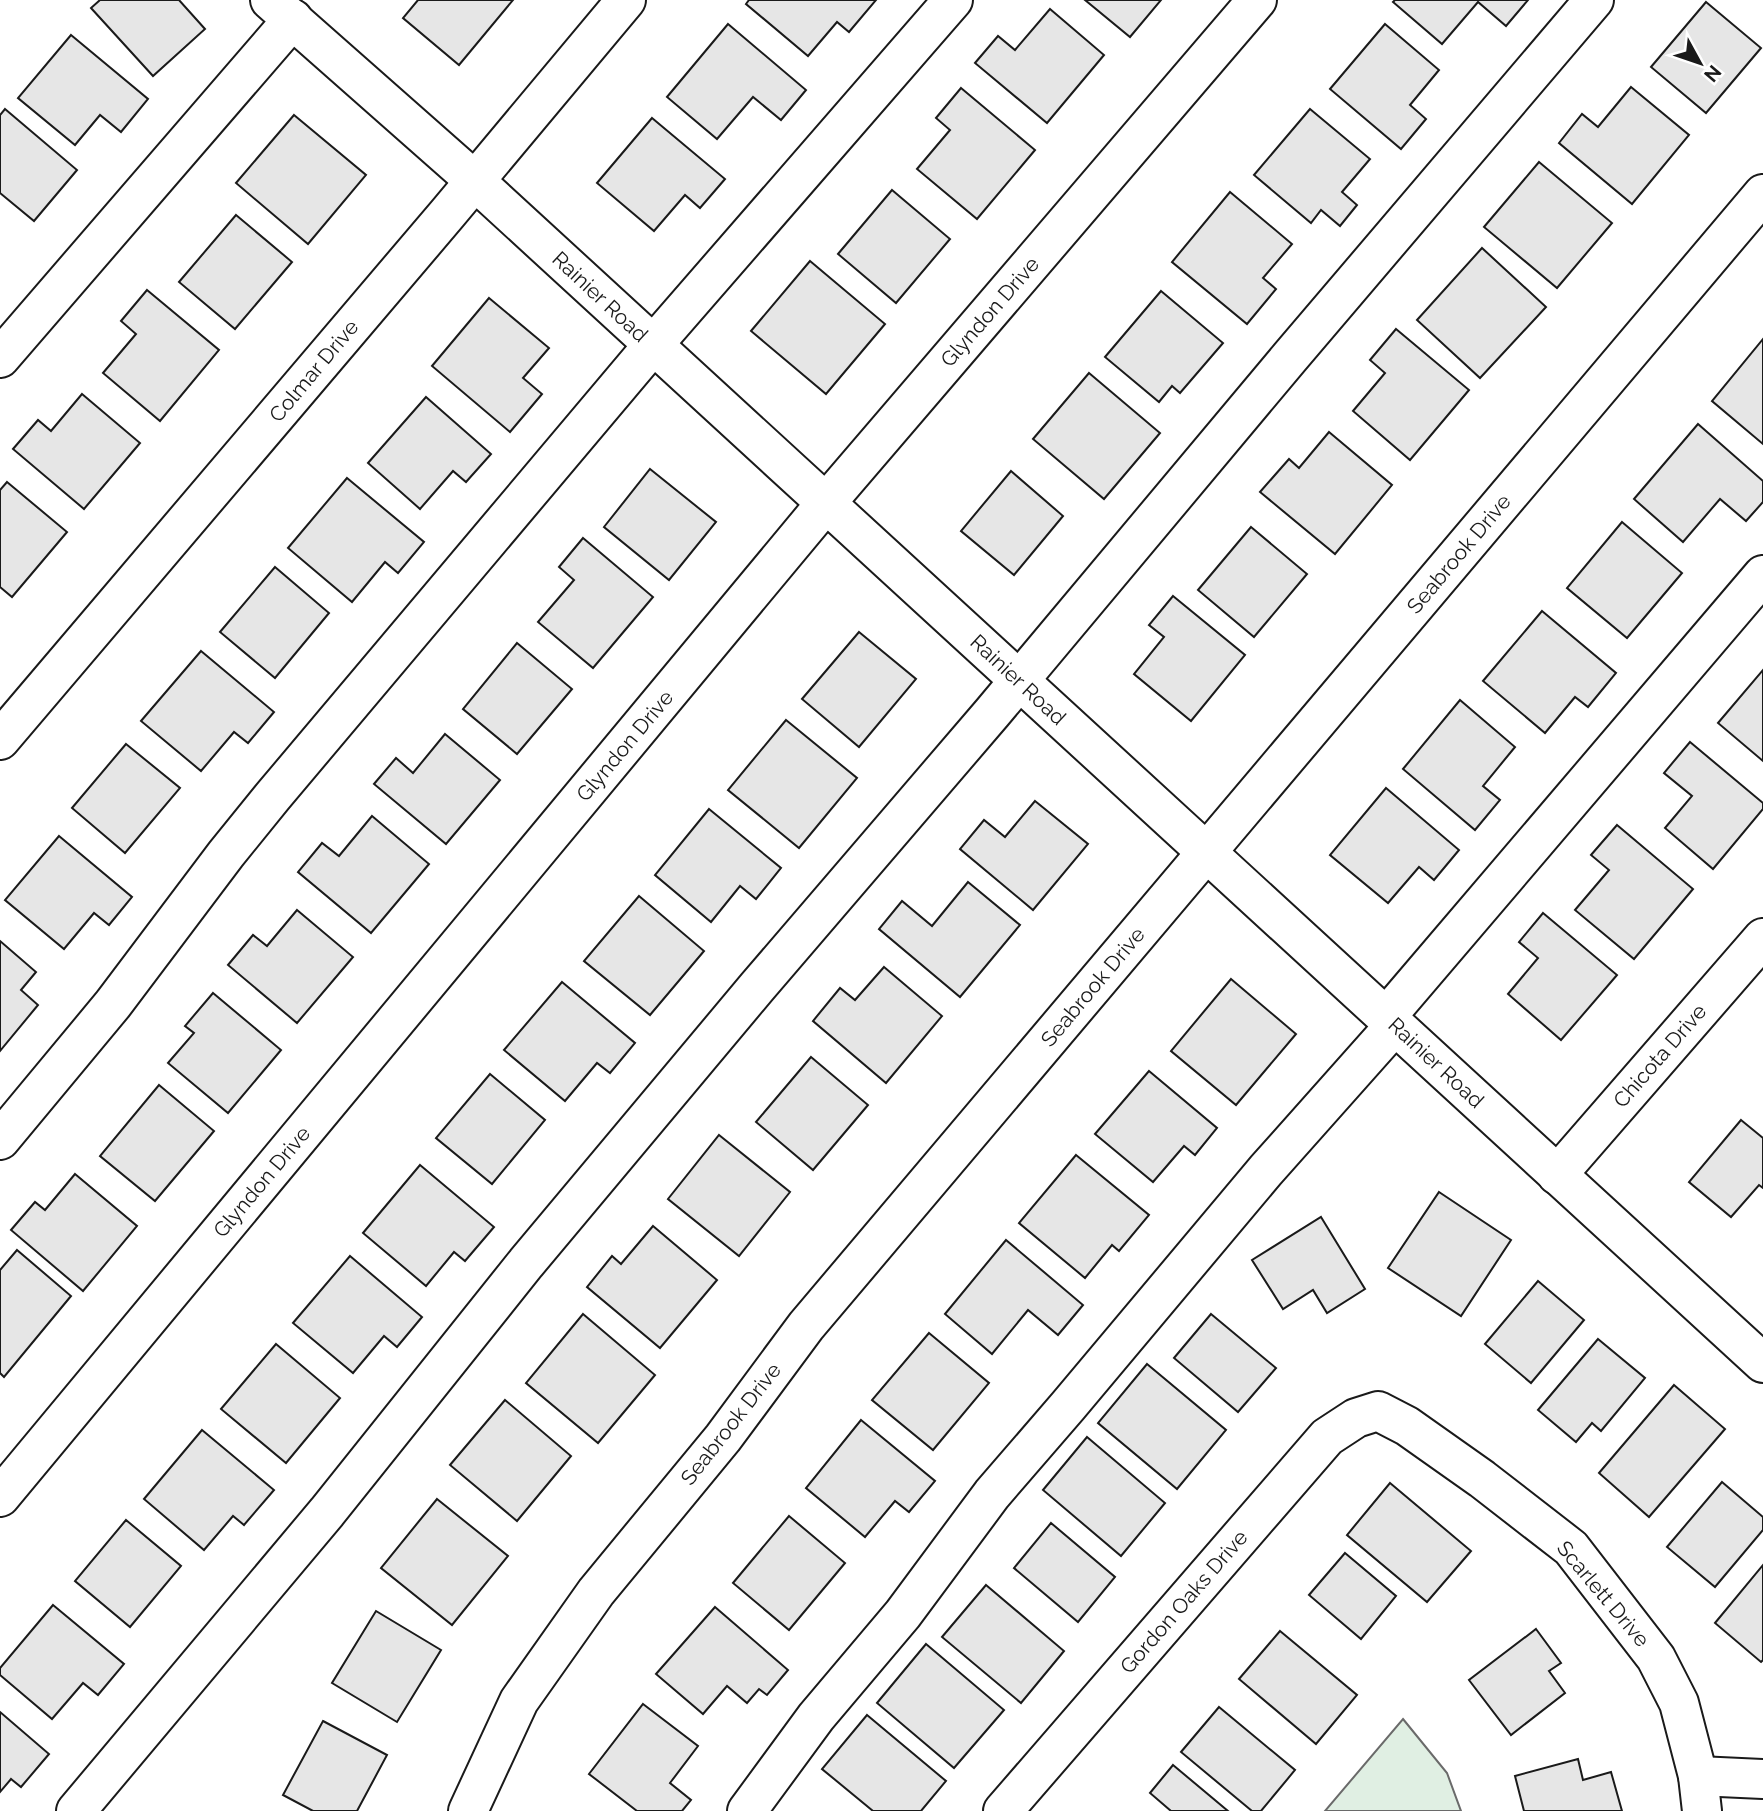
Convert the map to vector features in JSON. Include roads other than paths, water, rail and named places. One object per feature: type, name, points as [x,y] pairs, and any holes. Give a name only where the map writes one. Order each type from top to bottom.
[{"type":"street","name":"Colmar Drive","points":[[0,740],[626,0]]},
{"type":"street","points":[[0,1140],[113,1004],[233,845],[653,345],[953,0]]},
{"type":"street","name":"Glyndon Drive","points":[[0,1497],[826,503],[1257,0]]},
{"type":"street","points":[[76,1811],[327,1512],[526,1263],[757,987],[1020,681],[1290,357],[1594,0]]},
{"type":"street","name":"Rainier Road","points":[[278,6],[475,181],[1557,1175],[1756,1344]]},
{"type":"street","points":[[0,358],[278,6]]},
{"type":"street","name":"Seabrook Drive","points":[[468,1811],[519,1700],[596,1592],[723,1438],[806,1326],[1763,194]]},
{"type":"street","points":[[747,1811],[816,1717],[904,1614],[992,1493],[1068,1406],[1763,575]]},
{"type":"street","name":"Chicota Drive","points":[[1557,1175],[1763,938]]},
{"type":"street","name":"Scarlett Drive","points":[[1378,1411],[1407,1426],[1482,1479],[1571,1548],[1656,1658],[1679,1703],[1700,1793],[1763,1779]]},
{"type":"street","name":"Gordon Oaks Drive","points":[[1003,1811],[1327,1437],[1356,1418],[1378,1411]]}]
